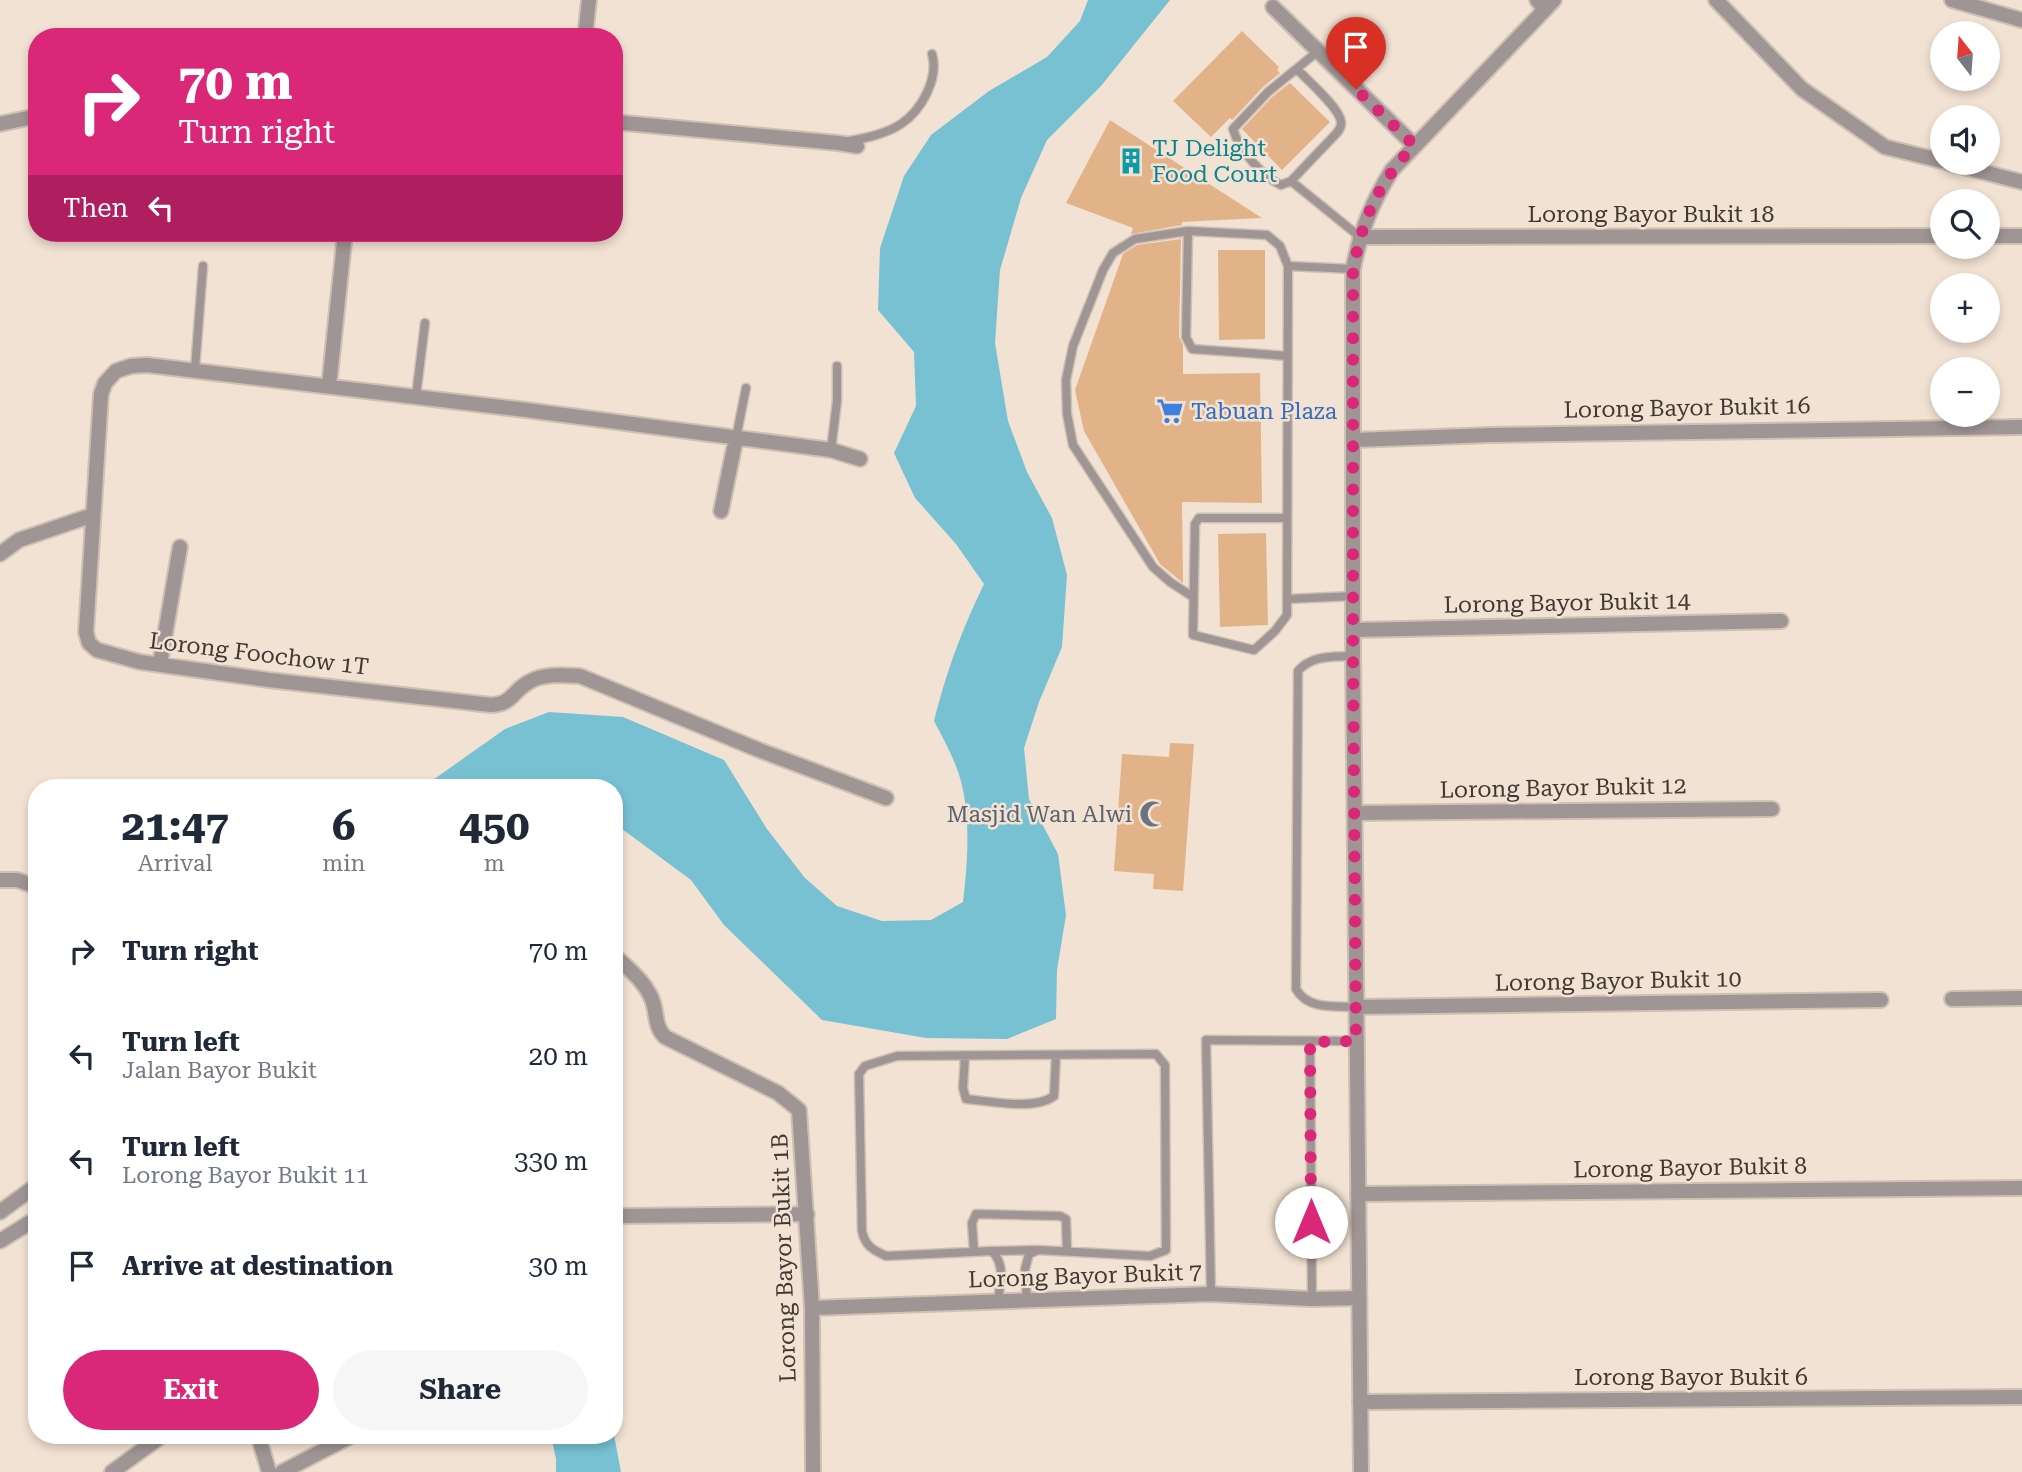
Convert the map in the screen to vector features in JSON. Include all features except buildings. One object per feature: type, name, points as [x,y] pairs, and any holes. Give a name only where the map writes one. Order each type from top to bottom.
[{"type":"street","points":[[586,28],[589,0]]},
{"type":"street","points":[[1716,0],[1802,89],[1885,146],[1930,158]]},
{"type":"street","points":[[1952,0],[2022,20]]},
{"type":"street","points":[[1361,1472],[1353,656],[1353,269],[1360,237],[1374,198],[1392,170],[1545,3]]},
{"type":"street","points":[[1273,7],[1414,145]]},
{"type":"street","points":[[0,124],[28,118]]},
{"type":"street","points":[[623,123],[838,142],[857,146]]},
{"type":"street","points":[[1997,175],[2022,181]]},
{"type":"street","name":"Lorong Bayor Bukit 18","points":[[1360,237],[1930,236]]},
{"type":"street","points":[[2000,236],[2022,236]]},
{"type":"street","points":[[329,386],[344,242]]},
{"type":"street","name":"Lorong Foochow 1T","points":[[860,458],[831,450],[329,386],[194,369],[131,366],[116,371],[105,383],[101,394],[86,632],[89,643],[97,650],[160,664],[269,680],[491,705],[508,701],[530,681],[556,675],[580,676],[759,750],[886,798]]},
{"type":"street","name":"Lorong Bayor Bukit 16","points":[[1354,440],[2022,426]]},
{"type":"street","points":[[721,511],[736,438]]},
{"type":"street","points":[[0,554],[19,540],[93,515]]},
{"type":"street","points":[[160,664],[180,547]]},
{"type":"street","name":"Lorong Bayor Bukit 14","points":[[1354,630],[1781,621]]},
{"type":"street","name":"Lorong Bayor Bukit 12","points":[[1355,813],[1772,809]]},
{"type":"street","points":[[0,880],[17,880],[28,884]]},
{"type":"street","name":"Lorong Bayor Bukit 1B","points":[[623,964],[648,990],[659,1031],[665,1037],[778,1093],[799,1111],[811,1308],[813,1472]]},
{"type":"street","points":[[1952,999],[2022,998]]},
{"type":"street","name":"Lorong Bayor Bukit 10","points":[[1356,1007],[1881,1000]]},
{"type":"street","name":"Lorong Bayor Bukit 8","points":[[1358,1194],[2022,1188]]},
{"type":"street","points":[[0,1212],[28,1192]]},
{"type":"street","points":[[623,1216],[807,1214]]},
{"type":"street","points":[[0,1241],[28,1224]]},
{"type":"street","name":"Lorong Bayor Bukit 7","points":[[811,1308],[1211,1294],[1312,1299],[1359,1298]]},
{"type":"street","name":"Lorong Bayor Bukit 6","points":[[1360,1402],[2022,1397]]},
{"type":"street","points":[[112,1472],[151,1444]]},
{"type":"street","points":[[261,1444],[269,1472]]},
{"type":"street","points":[[282,1472],[336,1444]]},
{"type":"lane","points":[[1297,69],[1335,109],[1342,121],[1340,129],[1291,181],[1281,185],[1273,181],[1252,160],[1235,137],[1233,129],[1268,92],[1317,52]]},
{"type":"lane","points":[[838,142],[873,136],[901,124],[924,99],[936,67],[932,54]]},
{"type":"lane","points":[[1291,181],[1360,237]]},
{"type":"lane","points":[[1188,231],[1186,337],[1192,349],[1288,356]]},
{"type":"lane","points":[[1193,597],[1153,567],[1073,444],[1067,414],[1066,380],[1073,346],[1088,303],[1113,253],[1135,239],[1188,231],[1267,235],[1280,246],[1288,266],[1287,615],[1275,631],[1254,650],[1193,635],[1195,524],[1199,517],[1287,518]]},
{"type":"lane","points":[[194,369],[203,266]]},
{"type":"lane","points":[[1288,266],[1353,269]]},
{"type":"lane","points":[[416,397],[425,323]]},
{"type":"lane","points":[[831,450],[836,366]]},
{"type":"lane","points":[[736,438],[746,388]]},
{"type":"lane","points":[[1287,599],[1354,596]]},
{"type":"lane","points":[[1353,656],[1317,658],[1305,663],[1298,671],[1296,989],[1301,998],[1310,1003],[1356,1007]]},
{"type":"lane","points":[[1211,1294],[1206,1040],[1356,1041]]},
{"type":"lane","points":[[1310,1042],[1312,1299]]},
{"type":"lane","points":[[1156,1054],[1164,1065],[1166,1250],[1150,1256],[1038,1250],[886,1256],[864,1242],[859,1074],[865,1066],[897,1056],[965,1056],[1156,1054]]},
{"type":"lane","points":[[965,1056],[963,1088],[966,1099],[1031,1104],[1047,1101],[1054,1096],[1056,1055]]},
{"type":"lane","points":[[974,1252],[971,1223],[976,1214],[1060,1216],[1066,1219],[1067,1251]]},
{"type":"lane","points":[[1027,1301],[1026,1269],[1030,1254],[1038,1250]]},
{"type":"lane","points":[[992,1251],[1002,1268],[998,1301]]},
{"type":"water","points":[[1088,0],[1170,0],[1101,86],[1047,140],[1021,198],[1000,270],[995,343],[1008,421],[1027,472],[1052,518],[1067,575],[1062,647],[1039,702],[1024,748],[1029,799],[1058,854],[1066,915],[1057,970],[1056,1019],[1007,1039],[926,1038],[822,1020],[724,925],[691,880],[623,830],[623,779],[434,779],[505,729],[549,712],[623,717],[724,760],[767,829],[805,878],[837,906],[882,921],[931,920],[963,902],[967,851],[965,798],[956,766],[934,721],[955,651],[984,584],[956,544],[915,498],[894,453],[916,406],[914,352],[878,310],[880,248],[904,176],[931,135],[989,91],[1047,57],[1080,21]]},
{"type":"water","points":[[553,1444],[616,1444],[621,1472],[556,1472]]},
{"type":"place","name":"TJ Delight Food Court","points":[[1131,161]]},
{"type":"place","name":"Tabuan Plaza","points":[[1170,411]]},
{"type":"place","name":"Masjid Wan Alwi","points":[[1153,814]]},
{"type":"route","points":[[1311,1222],[1310,1042],[1356,1041],[1353,269],[1360,237],[1374,198],[1392,170],[1414,145],[1356,89]]}]
